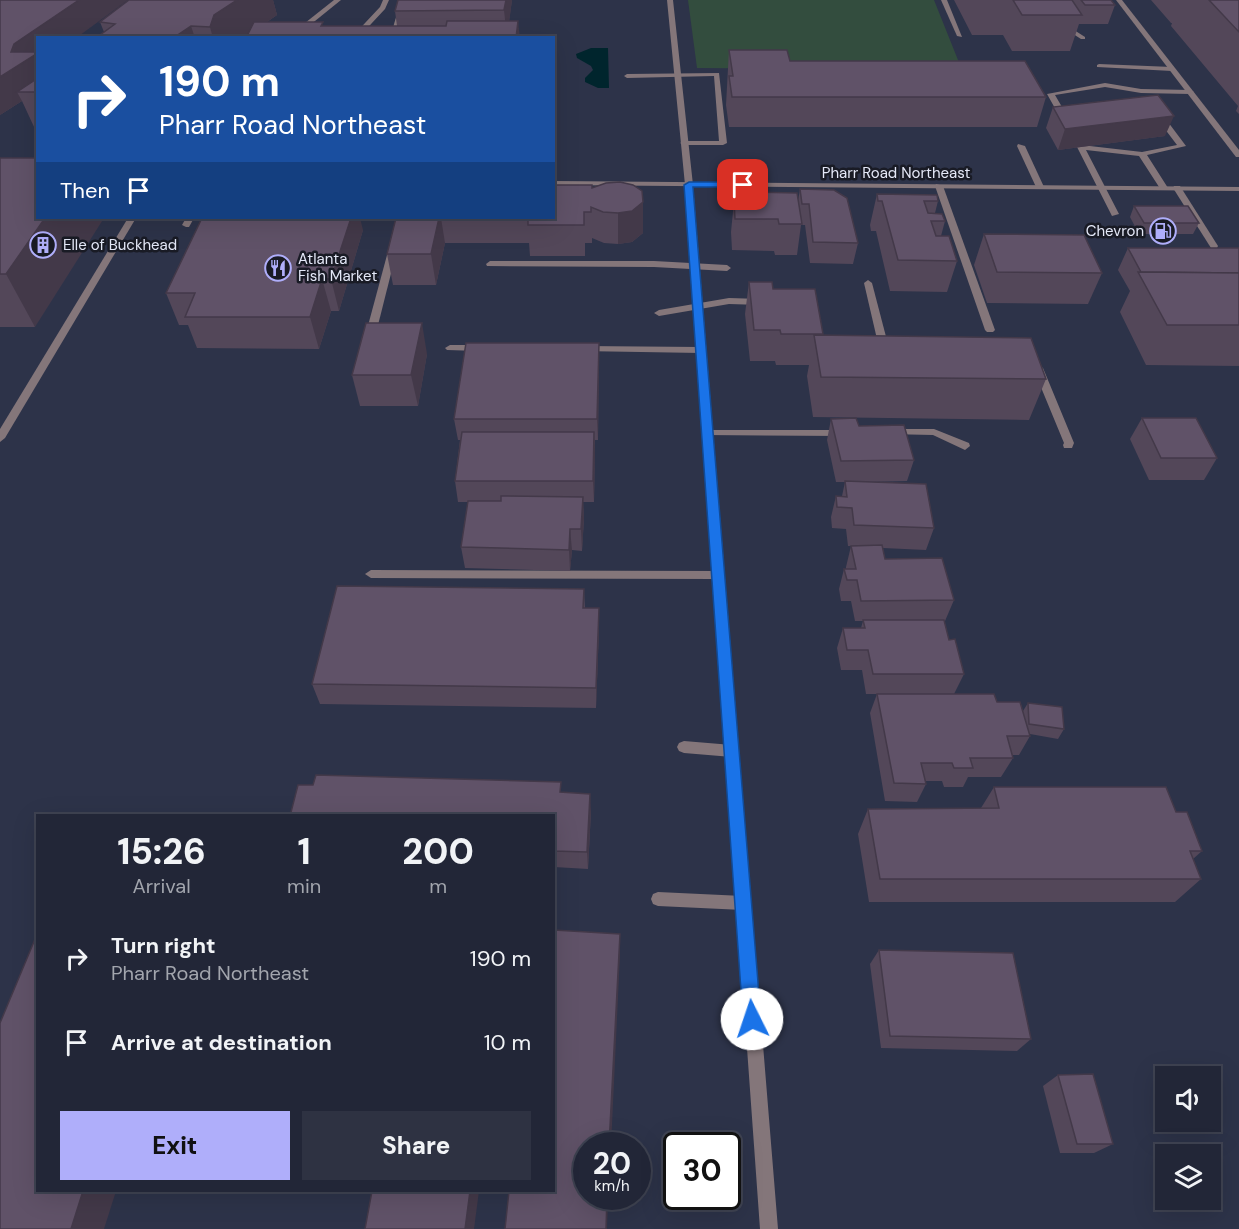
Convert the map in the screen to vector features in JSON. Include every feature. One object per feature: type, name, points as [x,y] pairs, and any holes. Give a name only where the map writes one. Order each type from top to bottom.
[{"type":"street","points":[[292,36],[338,0]]},
{"type":"street","points":[[356,36],[383,8],[386,0]]},
{"type":"street","points":[[394,36],[404,0]]},
{"type":"street","points":[[670,0],[689,185],[768,1229]]},
{"type":"street","points":[[944,0],[960,36]]},
{"type":"street","points":[[1045,0],[1058,22],[1083,38]]},
{"type":"street","points":[[1119,0],[1239,155]]},
{"type":"street","points":[[1099,66],[1172,69]]},
{"type":"street","points":[[627,76],[717,74],[723,143],[684,143]]},
{"type":"street","points":[[1069,125],[1051,94],[1105,85],[1141,91],[1190,92]]},
{"type":"street","points":[[1141,91],[1148,100]]},
{"type":"street","points":[[1115,214],[1081,147],[1142,154],[1182,146],[1154,109]]},
{"type":"street","points":[[1021,146],[1040,187]]},
{"type":"street","points":[[1142,154],[1164,188]]},
{"type":"street","name":"Pharr Road Northeast","points":[[555,183],[1239,189]]},
{"type":"street","points":[[939,186],[990,330]]},
{"type":"street","points":[[1177,188],[1214,246]]},
{"type":"street","points":[[0,438],[131,219]]},
{"type":"street","points":[[371,333],[401,219]]},
{"type":"street","points":[[489,264],[654,264],[727,268]]},
{"type":"street","points":[[868,283],[889,366]]},
{"type":"street","points":[[659,313],[729,301],[772,302]]},
{"type":"street","points":[[450,348],[485,348]]},
{"type":"street","points":[[567,349],[701,350]]},
{"type":"street","points":[[1025,367],[1039,368],[1068,445]]},
{"type":"street","points":[[874,433],[934,432],[965,446]]},
{"type":"street","points":[[708,433],[850,433]]},
{"type":"street","points":[[371,574],[718,575]]},
{"type":"street","points":[[684,747],[732,751]]},
{"type":"street","points":[[658,899],[743,903]]},
{"type":"shaded area","points":[[688,0],[934,0],[962,70],[697,68]]},
{"type":"shaded area","points":[[591,48],[608,48],[609,88],[598,88],[585,82],[585,78],[593,70],[591,66],[577,58],[576,54]]},
{"type":"building","points":[[0,0],[79,0],[14,44],[11,52],[36,52],[36,54],[0,77]]},
{"type":"building","points":[[129,0],[237,0],[214,15],[210,27],[191,26],[176,36],[99,36],[115,24],[100,22]]},
{"type":"building","points":[[398,0],[506,0],[504,10],[395,11]]},
{"type":"building","points":[[1013,0],[1072,0],[1082,15],[1022,15]]},
{"type":"building","points":[[1081,0],[1111,0],[1115,5],[1085,5]]},
{"type":"building","points":[[1209,0],[1239,0],[1239,32]]},
{"type":"building","points":[[447,21],[518,21],[516,36],[247,36],[254,22],[323,22],[321,26],[446,26]]},
{"type":"building","points":[[729,50],[787,50],[790,61],[1025,61],[1046,97],[732,97],[729,76],[733,76]]},
{"type":"building","points":[[36,79],[36,92],[17,92]]},
{"type":"building","points":[[1158,95],[1174,116],[1065,129],[1053,107]]},
{"type":"building","points":[[0,158],[36,158],[36,219],[44,219],[6,274],[0,274]]},
{"type":"building","points":[[620,182],[633,185],[642,191],[643,202],[632,211],[618,213],[603,212],[591,207],[591,212],[584,212],[584,225],[528,225],[528,219],[555,219],[555,185],[592,185],[592,188],[606,183]]},
{"type":"building","points":[[800,189],[834,190],[847,198],[858,243],[813,242],[809,204],[802,204]]},
{"type":"building","points":[[743,192],[797,193],[802,224],[779,224],[778,219],[735,219],[734,201],[744,201]]},
{"type":"building","points":[[877,194],[937,195],[938,201],[924,201],[928,213],[942,214],[945,221],[931,221],[936,236],[949,236],[957,261],[898,260],[882,201],[878,201]]},
{"type":"building","points":[[1134,206],[1188,206],[1199,223],[1144,223]]},
{"type":"building","name":"Atlanta Fish Market","points":[[202,219],[351,219],[331,279],[322,279],[310,317],[185,317],[195,293],[166,293]]},
{"type":"building","points":[[396,219],[439,219],[431,254],[387,254]]},
{"type":"building","points":[[984,234],[1084,235],[1102,273],[997,272]]},
{"type":"building","points":[[1128,248],[1239,248],[1239,273],[1141,272]]},
{"type":"building","points":[[1138,272],[1239,273],[1239,325],[1167,325]]},
{"type":"building","points":[[749,282],[772,282],[773,289],[815,289],[823,334],[781,334],[780,330],[754,330]]},
{"type":"building","points":[[366,323],[422,323],[411,375],[352,375]]},
{"type":"building","points":[[814,335],[1031,338],[1046,379],[821,377]]},
{"type":"building","points":[[466,343],[599,343],[597,419],[454,419]]},
{"type":"building","points":[[856,418],[859,426],[904,425],[914,460],[841,461],[831,419]]},
{"type":"building","points":[[1142,418],[1196,418],[1217,458],[1161,458]]},
{"type":"building","points":[[462,432],[594,432],[593,481],[455,481]]},
{"type":"building","points":[[845,481],[926,484],[934,528],[854,525],[852,508],[837,507],[836,496],[847,497]]},
{"type":"building","points":[[501,496],[583,497],[581,529],[570,529],[569,550],[461,547],[468,501],[501,501]]},
{"type":"building","points":[[882,545],[885,559],[942,558],[954,600],[861,601],[857,580],[847,580],[844,569],[856,569],[851,546]]},
{"type":"building","points":[[337,586],[584,589],[583,608],[599,608],[596,688],[312,684]]},
{"type":"building","points":[[863,620],[944,620],[949,640],[955,639],[964,674],[873,674],[868,650],[847,650],[843,628],[865,628]]},
{"type":"building","points":[[877,694],[994,694],[997,702],[1020,702],[1030,736],[1007,736],[1013,758],[970,758],[973,768],[954,768],[952,763],[921,763],[926,784],[894,783]]},
{"type":"building","points":[[1028,703],[1062,707],[1064,729],[1029,724]]},
{"type":"building","points":[[316,775],[561,782],[560,792],[590,794],[587,852],[555,851],[555,814],[291,814],[298,785],[313,785]]},
{"type":"building","points":[[994,787],[1166,787],[1176,812],[1187,812],[1202,851],[1190,851],[1201,879],[880,879],[868,809],[999,808]]},
{"type":"building","points":[[555,930],[620,934],[610,1132],[573,1132],[573,1210],[607,1210],[606,1229],[505,1229],[509,1192],[555,1192]]},
{"type":"building","points":[[36,937],[36,1192],[83,1192],[71,1229],[0,1229],[0,1023]]},
{"type":"building","points":[[879,950],[1013,953],[1031,1039],[890,1036]]},
{"type":"building","points":[[1093,1074],[1113,1144],[1077,1144],[1058,1075]]},
{"type":"building","points":[[372,1192],[470,1192],[465,1229],[365,1229]]},
{"type":"place","name":"Chevron","points":[[1163,231]]},
{"type":"place","name":"Elle of Buckhead","points":[[43,245]]},
{"type":"place","name":"Atlanta Fish Market","points":[[278,268]]},
{"type":"route","points":[[743,185],[689,185],[752,1019]]}]
